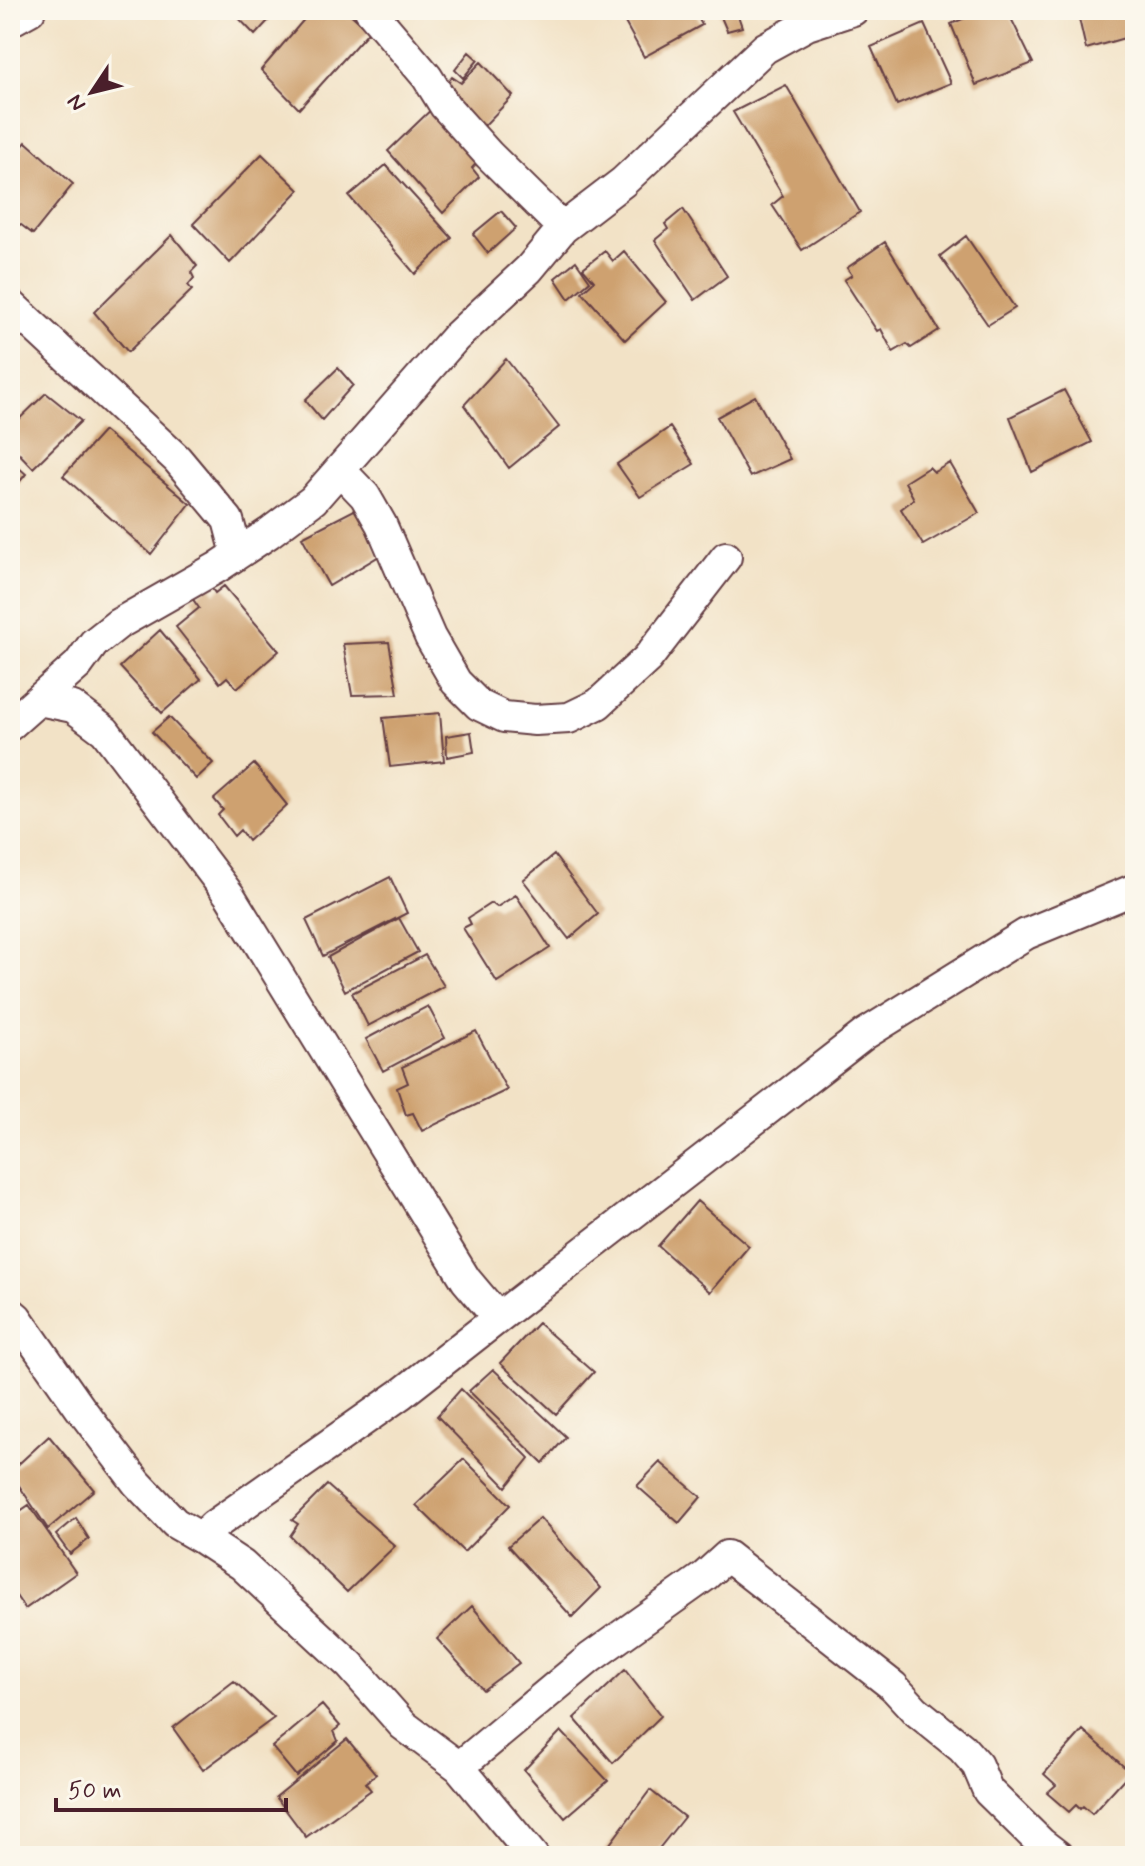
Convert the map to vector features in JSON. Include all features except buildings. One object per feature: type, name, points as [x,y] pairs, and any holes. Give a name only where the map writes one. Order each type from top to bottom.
[{"type":"street","points":[[10,21],[30,10]]},
{"type":"street","points":[[370,10],[427,77],[445,106],[489,155],[563,228]]},
{"type":"street","points":[[10,725],[78,665],[94,643],[118,624],[237,554],[313,500],[455,338],[529,269],[563,228],[623,182],[765,48],[807,25],[853,10]]},
{"type":"street","points":[[10,304],[177,459],[228,520],[237,554]]},
{"type":"street","points":[[341,471],[365,496],[381,524],[430,637],[456,682],[479,705],[504,717],[535,720],[569,718],[598,704],[647,659],[726,557]]},
{"type":"street","points":[[39,700],[73,707],[105,731],[230,896],[466,1280],[498,1318]]},
{"type":"street","points":[[201,1538],[213,1526],[401,1394],[865,1034],[1026,934],[1135,889]]},
{"type":"street","points":[[10,1312],[137,1483],[175,1523],[242,1565],[350,1665],[403,1725],[459,1767],[533,1856]]},
{"type":"street","points":[[459,1767],[590,1658],[705,1576],[727,1556],[893,1686],[915,1710],[962,1748],[977,1765],[988,1791],[1058,1856]]}]
